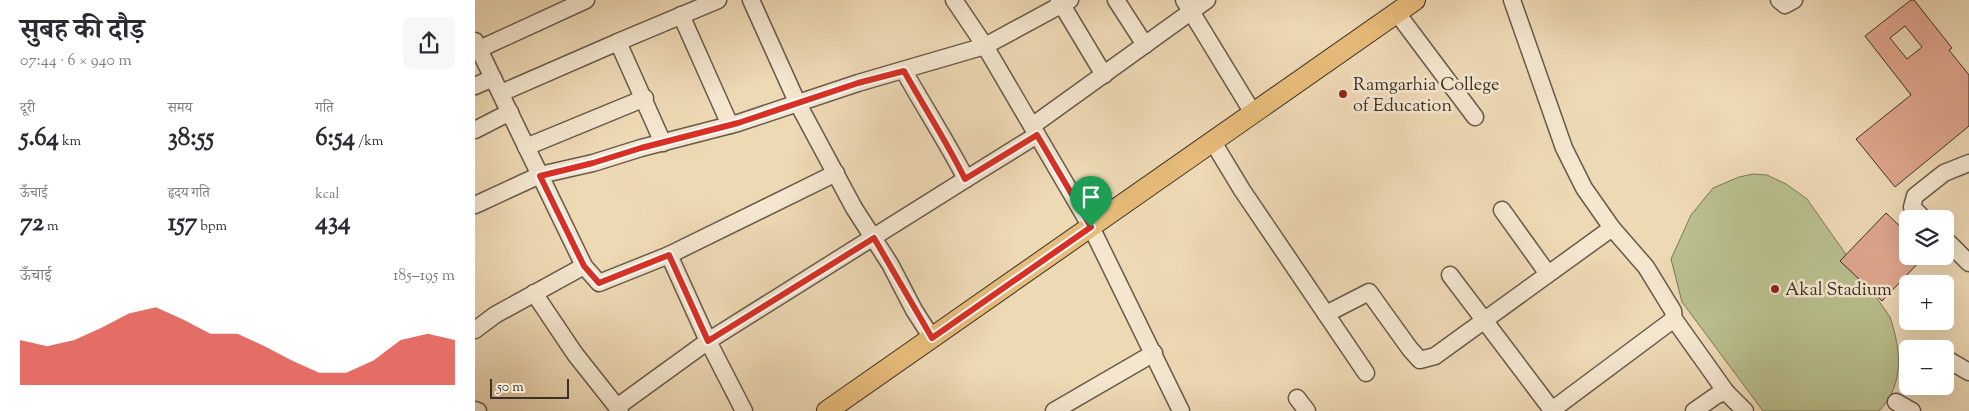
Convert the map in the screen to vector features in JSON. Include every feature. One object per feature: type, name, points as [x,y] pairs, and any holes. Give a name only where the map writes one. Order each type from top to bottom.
[{"type":"main road","points":[[827,411],[1415,0]]},
{"type":"street","points":[[586,0],[476,47],[510,112],[584,266],[599,283],[669,255],[836,173]]},
{"type":"street","points":[[475,86],[497,86],[619,42],[718,0]]},
{"type":"street","points":[[751,0],[797,102],[854,208],[874,238],[932,338]]},
{"type":"street","points":[[954,0],[985,46],[1091,227],[1155,353],[1181,411]]},
{"type":"street","points":[[1115,0],[1145,45]]},
{"type":"street","points":[[534,293],[575,354],[619,409],[708,341],[874,238],[1035,131],[1104,75],[1145,45],[1188,6],[1207,0]]},
{"type":"street","points":[[1512,0],[1564,148],[1584,188],[1612,228],[1646,267],[1673,311],[1674,320],[1726,392],[1745,411]]},
{"type":"street","points":[[1779,0],[1785,5],[1794,0]]},
{"type":"street","points":[[475,205],[540,176],[730,125],[797,102],[985,46],[1063,2],[1104,75]]},
{"type":"street","points":[[1188,6],[1253,113]]},
{"type":"street","points":[[1397,13],[1475,118]]},
{"type":"street","points":[[681,16],[730,125]]},
{"type":"street","points":[[619,42],[663,142]]},
{"type":"street","points":[[904,71],[927,113],[950,148],[965,179]]},
{"type":"street","points":[[526,147],[645,98]]},
{"type":"street","points":[[475,130],[510,112]]},
{"type":"street","points":[[1213,142],[1242,190],[1365,373]]},
{"type":"street","points":[[1915,210],[1912,207],[1915,196],[1944,173],[1969,163]]},
{"type":"street","points":[[1502,210],[1548,274]]},
{"type":"street","points":[[1326,314],[1369,292],[1420,360],[1435,356],[1483,319],[1612,228]]},
{"type":"street","points":[[1954,249],[1969,263]]},
{"type":"street","points":[[669,255],[708,341],[744,411]]},
{"type":"street","points":[[475,330],[534,293],[584,266]]},
{"type":"street","points":[[1450,275],[1552,410],[1674,320]]},
{"type":"street","points":[[1059,410],[1155,353]]},
{"type":"street","points":[[1954,363],[1969,372]]},
{"type":"street","points":[[1694,411],[1717,395],[1726,392]]},
{"type":"street","points":[[1297,398],[1307,411]]},
{"type":"street","points":[[1896,402],[1912,411]]},
{"type":"green space","points":[[1753,174],[1767,175],[1786,184],[1807,199],[1890,317],[1897,342],[1897,378],[1887,401],[1879,411],[1763,411],[1682,302],[1671,259],[1691,215],[1713,188],[1739,177]]},
{"type":"building","points":[[1911,0],[1914,0],[1952,48],[1949,50],[1969,75],[1969,126],[1895,187],[1856,139],[1911,95],[1865,36]],"holes":[[[1905,26],[1922,47],[1907,59],[1890,38]]]},
{"type":"building","points":[[1886,213],[1899,225],[1899,265],[1916,265],[1907,275],[1899,275],[1899,283],[1882,301],[1840,261]]},
{"type":"place","name":"Ramgarhia College of Education","points":[[1343,94]]},
{"type":"place","name":"Akal Stadium","points":[[1775,289]]},
{"type":"route","points":[[904,71],[927,113],[950,148],[965,179],[1037,135],[1091,227],[932,338],[914,310],[874,238],[708,341],[669,255],[599,283],[584,266],[540,176],[738,123],[797,102],[904,71]]}]
